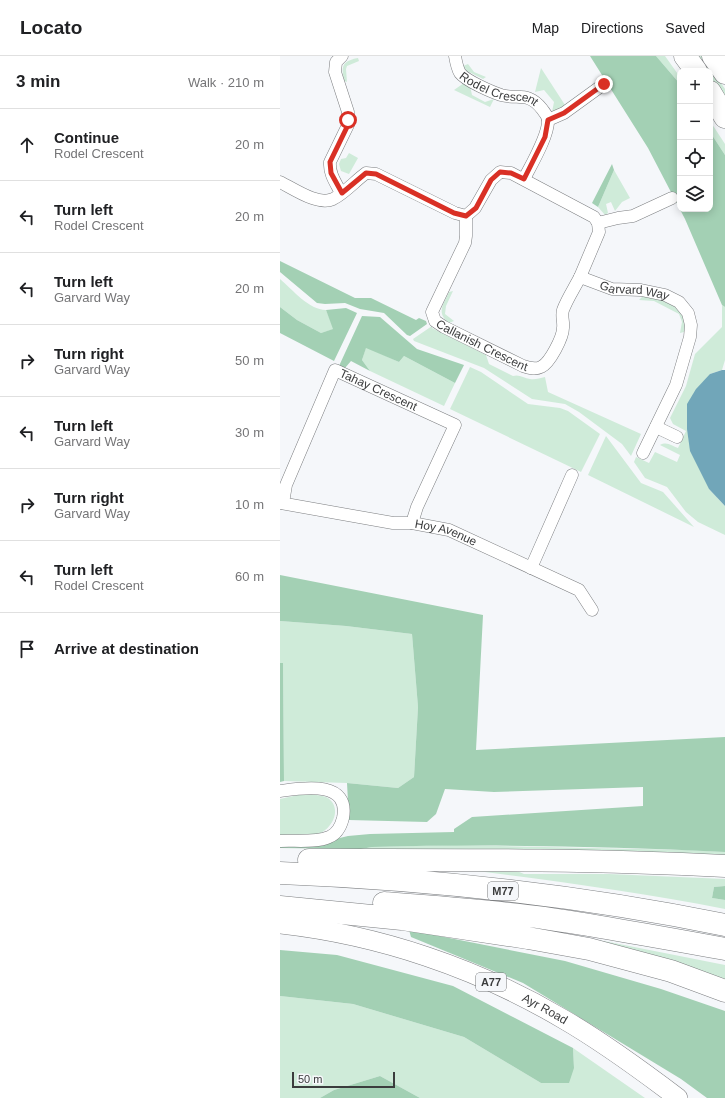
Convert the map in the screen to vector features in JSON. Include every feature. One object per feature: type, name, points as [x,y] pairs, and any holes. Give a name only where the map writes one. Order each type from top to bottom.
[{"type":"highway","points":[[685,56],[694,68]]},
{"type":"highway","points":[[714,56],[725,73]]},
{"type":"highway","points":[[713,97],[725,117]]},
{"type":"highway","points":[[280,860],[506,860],[725,866]]},
{"type":"highway","name":"M77","points":[[280,873],[406,880],[640,908],[725,925]]},
{"type":"highway","name":"M77","points":[[280,896],[459,909],[544,918],[635,932],[725,949]]},
{"type":"highway","points":[[280,908],[324,911],[437,924],[590,949],[671,971],[725,991]]},
{"type":"main road","name":"Ayr Road","points":[[280,924],[353,936],[407,951],[499,985],[537,1004],[585,1032],[678,1098]]},
{"type":"street","points":[[342,56],[336,62],[335,72],[348,112],[348,125],[330,162],[330,168],[342,193]]},
{"type":"street","name":"Rodel Crescent","points":[[455,56],[456,64],[460,73],[466,78],[502,95],[525,97],[537,103],[546,115],[548,120],[545,137],[524,179]]},
{"type":"street","name":"Rodel Crescent","points":[[548,120],[564,113],[604,84]]},
{"type":"street","points":[[280,182],[314,199],[324,201],[342,193],[366,173],[376,174],[454,213],[466,216],[476,208],[491,180],[500,172],[511,173],[587,212],[594,217],[598,223],[599,232],[580,277]]},
{"type":"street","points":[[598,223],[633,216],[672,198]]},
{"type":"street","name":"Callanish Crescent","points":[[466,216],[465,243],[432,312],[435,321],[444,327],[523,366],[534,369],[542,367],[549,360],[562,335],[564,327],[562,316],[563,309],[580,277]]},
{"type":"street","name":"Garvard Way","points":[[580,277],[612,289],[641,290],[665,295],[679,302],[688,313],[692,325],[676,385],[643,453]]},
{"type":"street","name":"Tahay Crescent","points":[[281,503],[286,485],[335,370],[455,425],[417,507],[412,523]]},
{"type":"street","points":[[656,427],[677,437]]},
{"type":"street","points":[[531,568],[572,475]]},
{"type":"street","name":"Hoy Avenue","points":[[281,503],[393,523],[412,523],[449,530],[579,590],[592,610]]},
{"type":"street","points":[[280,791],[306,789],[336,793],[340,797],[343,804],[343,817],[337,832],[331,837],[317,840],[280,841]]},
{"type":"green space","points":[[590,56],[656,56],[677,80],[677,204],[648,148]]},
{"type":"green space","points":[[656,56],[665,56],[677,73],[677,80]]},
{"type":"green space","points":[[695,56],[703,56],[711,68],[702,68]]},
{"type":"green space","points":[[358,58],[359,61],[347,66],[347,82],[344,81],[344,65],[353,59]]},
{"type":"green space","points":[[468,64],[474,72],[486,77],[483,79],[467,71],[463,66]]},
{"type":"green space","points":[[541,68],[565,107],[552,112],[554,102],[544,90],[535,92]]},
{"type":"green space","points":[[713,71],[725,89],[725,103],[713,85]]},
{"type":"green space","points":[[464,83],[470,86],[472,95],[485,102],[494,99],[490,107],[454,90]]},
{"type":"green space","points":[[713,126],[725,144],[725,155],[713,137]]},
{"type":"green space","points":[[713,137],[725,155],[725,307],[722,305],[681,212],[713,212]]},
{"type":"green space","points":[[349,153],[358,158],[349,174],[341,171],[339,164],[341,159],[346,158]]},
{"type":"green space","points":[[612,164],[614,170],[598,207],[592,203]]},
{"type":"green space","points":[[614,170],[630,198],[622,202],[615,211],[611,202],[606,204],[608,213],[605,215],[598,207]]},
{"type":"green space","points":[[280,261],[355,298],[371,298],[416,320],[419,318],[426,321],[427,324],[410,336],[407,335],[384,313],[360,309],[345,303],[317,303],[280,272]]},
{"type":"green space","points":[[280,279],[307,303],[313,307],[326,310],[334,329],[321,333],[297,320],[280,307]]},
{"type":"green space","points":[[453,291],[446,306],[445,314],[454,321],[449,323],[443,316],[442,309],[449,292]]},
{"type":"green space","points":[[643,296],[674,305],[683,316],[685,323],[684,332],[680,333],[682,322],[679,314],[654,301],[639,300]]},
{"type":"green space","points":[[722,305],[725,307],[725,360],[722,370],[710,374],[709,489],[725,506],[725,535],[698,522],[686,512],[667,487],[645,478],[634,462],[636,457],[649,463],[655,452],[677,462],[680,455],[660,445],[667,444],[678,448],[686,431],[673,424],[670,418],[686,386],[695,354],[722,327]]},
{"type":"green space","points":[[280,307],[297,320],[321,333],[333,329],[326,310],[346,308],[357,313],[334,361],[280,333]]},
{"type":"green space","points":[[362,316],[380,317],[417,349],[464,365],[455,383],[404,356],[399,362],[366,348],[362,360],[370,371],[351,361],[345,368],[339,366]]},
{"type":"green space","points":[[432,326],[432,328],[486,355],[489,364],[513,376],[528,379],[545,377],[548,392],[641,434],[631,456],[622,444],[579,412],[565,404],[532,399],[484,368],[414,341],[413,339]]},
{"type":"green space","points":[[366,347],[399,362],[404,356],[455,383],[444,406],[370,371],[362,360]]},
{"type":"green space","points":[[470,367],[481,372],[528,404],[560,408],[568,411],[600,434],[581,472],[450,409]]},
{"type":"green space","points":[[606,436],[641,483],[663,492],[694,527],[588,475]]},
{"type":"green space","points":[[280,575],[483,615],[476,750],[725,737],[725,852],[637,848],[505,846],[416,846],[372,847],[361,849],[280,848],[280,844],[319,843],[348,836],[454,832],[454,829],[472,817],[643,806],[643,787],[494,792],[445,789],[436,814],[427,822],[349,820],[347,783],[398,788],[414,777],[418,707],[412,634],[346,626],[280,621]]},
{"type":"green space","points":[[280,621],[346,626],[412,634],[418,707],[414,777],[398,788],[347,783],[284,781],[283,663],[280,663]]},
{"type":"green space","points":[[280,663],[283,663],[284,781],[280,782]]},
{"type":"green space","points":[[307,793],[326,797],[333,803],[335,814],[330,826],[314,835],[280,836],[280,799]]},
{"type":"green space","points":[[456,845],[687,850],[725,852],[725,857],[361,849],[372,847]]},
{"type":"green space","points":[[510,868],[524,874],[609,874],[725,879],[725,886],[714,887],[712,898],[725,900],[725,909],[593,887],[460,869]]},
{"type":"green space","points":[[725,886],[725,900],[712,898],[714,887]]},
{"type":"green space","points":[[409,930],[565,961],[661,989],[725,1011],[725,1098],[707,1098],[681,1079],[523,983],[411,937]]},
{"type":"green space","points":[[559,934],[609,942],[725,965],[725,985]]},
{"type":"green space","points":[[280,950],[337,955],[453,986],[573,1048],[574,1068],[569,1083],[541,1083],[464,1037],[353,1004],[280,996]]},
{"type":"green space","points":[[280,996],[353,1004],[464,1037],[541,1083],[574,1068],[573,1048],[645,1098],[420,1098],[380,1076],[334,1090],[320,1098],[280,1098]]},
{"type":"green space","points":[[380,1076],[420,1098],[320,1098],[334,1090]]},
{"type":"water","points":[[725,370],[725,506],[709,489],[690,451],[687,429],[687,404],[696,389],[710,374]]},
{"type":"route","points":[[348,120],[348,125],[330,162],[331,173],[342,193],[366,173],[376,174],[454,213],[466,216],[476,208],[491,180],[500,172],[511,173],[524,179],[545,137],[548,120],[564,113],[604,84]]}]
